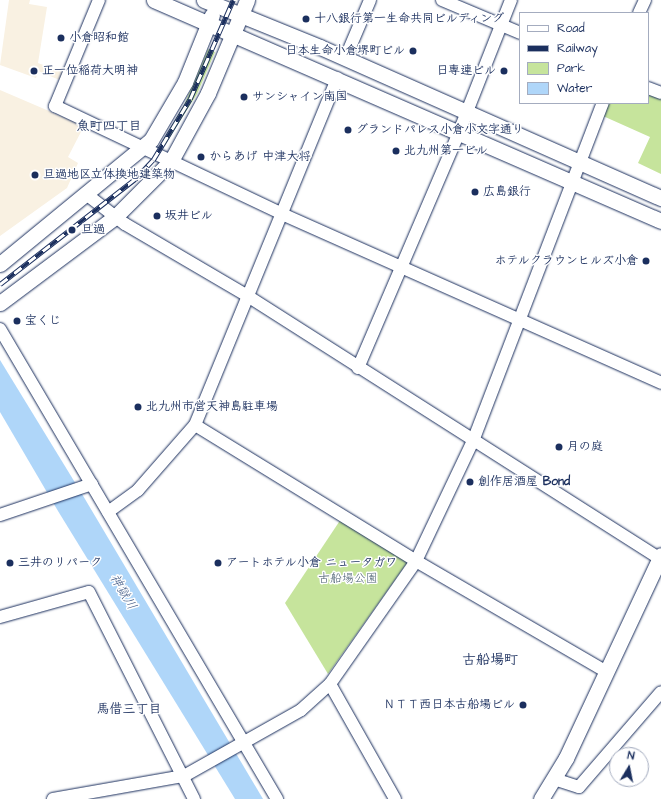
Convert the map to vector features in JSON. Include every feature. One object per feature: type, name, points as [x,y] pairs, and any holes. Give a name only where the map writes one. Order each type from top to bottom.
[{"type":"street","points":[[98,0],[55,106],[282,214],[402,267],[520,322],[661,383]]},
{"type":"street","points":[[154,0],[234,33],[574,181],[661,221]]},
{"type":"street","points":[[0,303],[115,217],[171,161],[195,119],[242,15],[247,0]]},
{"type":"street","points":[[345,59],[370,0]]},
{"type":"street","points":[[442,0],[519,33]]},
{"type":"street","points":[[358,368],[467,113],[510,0]]},
{"type":"street","points":[[639,12],[645,0]]},
{"type":"street","points":[[0,264],[144,148],[173,106],[209,23],[213,1],[661,198]]},
{"type":"street","points":[[108,512],[138,490],[195,425],[246,295],[282,214],[337,78]]},
{"type":"street","points":[[649,88],[661,93]]},
{"type":"street","points":[[53,799],[184,776],[244,745],[301,710],[330,684],[416,561],[474,441],[603,104]]},
{"type":"street","points":[[86,194],[115,217],[246,295],[358,368],[660,558],[607,672],[554,779],[541,799]]},
{"type":"street","points":[[0,328],[277,799]]},
{"type":"street","points":[[195,425],[416,561],[607,672]]},
{"type":"street","points":[[0,515],[49,500],[92,484]]},
{"type":"street","points":[[0,617],[89,592],[184,776],[194,799]]},
{"type":"street","points":[[330,684],[396,799]]},
{"type":"street","points":[[554,779],[579,787],[661,692]]},
{"type":"shaded area","points":[[9,0],[30,0],[29,4],[47,7],[38,63],[65,73],[62,81],[38,71],[36,78],[0,65]]},
{"type":"shaded area","name":"旦過地区立体換地建築物","points":[[0,90],[84,126],[68,157],[78,163],[67,188],[0,236]]},
{"type":"green space","points":[[208,49],[215,52],[197,94],[165,145],[163,141],[184,105]]},
{"type":"green space","points":[[649,93],[661,98],[661,174],[638,163],[650,137],[603,116],[608,104],[649,104]]},
{"type":"green space","name":"古船場公園","points":[[341,519],[406,559],[407,563],[328,674],[285,603]]},
{"type":"water","name":"神獄川","points":[[0,360],[82,494],[263,799],[235,799],[58,511],[0,412]]},
{"type":"railway","points":[[0,284],[135,179],[153,160],[190,99],[233,0]]},
{"type":"place","name":"十八銀行第一生命共同ビルディング","points":[[306,19]]},
{"type":"place","name":"小倉昭和館","points":[[61,38]]},
{"type":"place","name":"日本生命小倉堺町ビル","points":[[413,51]]},
{"type":"place","name":"正一位稲荷大明神","points":[[34,71]]},
{"type":"place","name":"日専連ビル","points":[[504,71]]},
{"type":"place","name":"サンシャイン南国","points":[[244,97]]},
{"type":"place","name":"グランドパレス小倉小文字通り","points":[[348,130]]},
{"type":"place","name":"北九州第一ビル","points":[[396,151]]},
{"type":"place","name":"からあげ 中津大将","points":[[201,157]]},
{"type":"place","name":"旦過地区立体換地建築物","points":[[35,175]]},
{"type":"place","name":"広島銀行","points":[[475,192]]},
{"type":"place","name":"坂井ビル","points":[[157,216]]},
{"type":"place","name":"旦過","points":[[72,230]]},
{"type":"place","name":"ホテルクラウンヒルズ小倉","points":[[646,261]]},
{"type":"place","name":"宝くじ","points":[[17,321]]},
{"type":"place","name":"北九州市営天神島駐車場","points":[[138,407]]},
{"type":"place","name":"月の庭","points":[[559,447]]},
{"type":"place","name":"創作居酒屋 Bond","points":[[470,482]]},
{"type":"place","name":"三井のリパーク","points":[[10,563]]},
{"type":"place","name":"アートホテル小倉 ニュータガワ","points":[[218,563]]},
{"type":"place","name":"ＮＴＴ西日本古船場ビル","points":[[523,705]]},
{"type":"district","name":"魚町四丁目","points":[[109,126]]},
{"type":"district","name":"古船場町","points":[[490,660]]},
{"type":"district","name":"馬借三丁目","points":[[129,709]]}]
